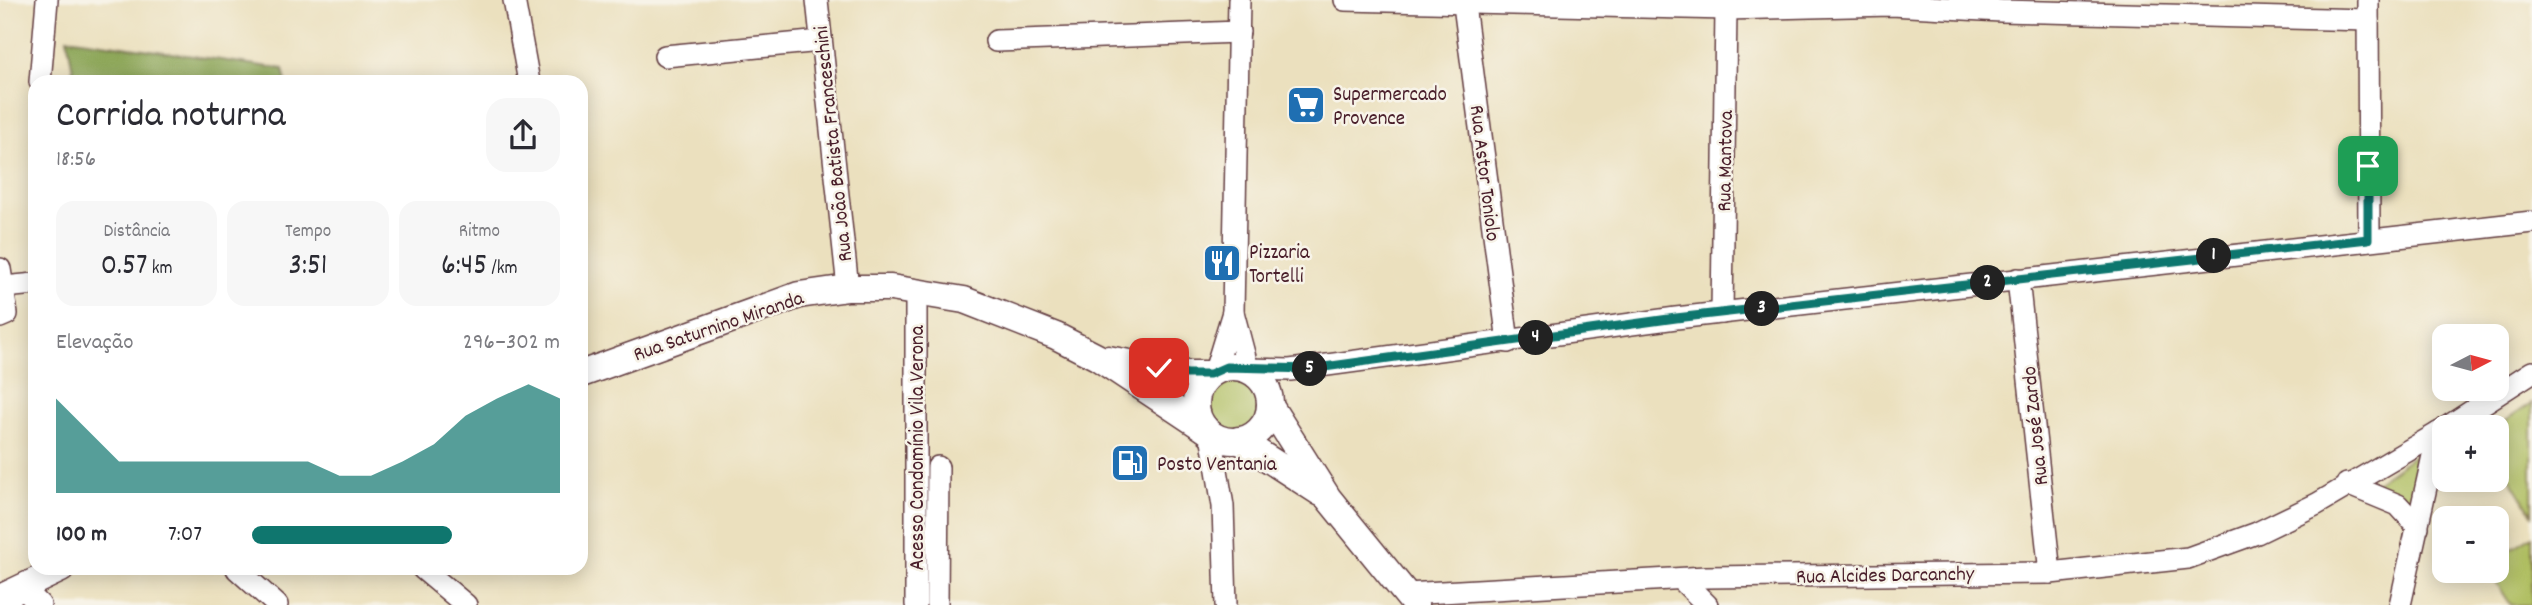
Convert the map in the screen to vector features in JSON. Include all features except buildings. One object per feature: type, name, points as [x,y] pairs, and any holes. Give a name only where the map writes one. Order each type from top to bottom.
[{"type":"main road","name":"Rua Saturnino Miranda","points":[[588,371],[799,295],[848,288],[916,290],[964,300],[1024,323],[1097,357],[1222,436],[1328,498]]},
{"type":"main road","name":"Rua Saturnino Miranda","points":[[1097,357],[1187,374],[1212,372]]},
{"type":"main road","points":[[1260,386],[1260,429],[1222,436],[1196,407],[1202,383],[1212,372],[1226,367],[1260,386],[1328,498],[1411,600]]},
{"type":"main road","points":[[21,597],[52,575]]},
{"type":"street","points":[[41,75],[47,0]]},
{"type":"street","points":[[514,0],[528,75]]},
{"type":"street","name":"Rua João Batista Franceschini","points":[[817,0],[848,288]]},
{"type":"street","points":[[1212,372],[1233,312],[1240,0]]},
{"type":"street","points":[[1345,0],[1464,5],[1726,9],[1891,2],[2001,11],[2368,10],[2368,239]]},
{"type":"street","name":"Rua Astor Toniolo","points":[[1464,5],[1508,342]]},
{"type":"street","name":"Rua Mantova","points":[[1722,313],[1726,9]]},
{"type":"street","points":[[996,41],[1239,32]]},
{"type":"street","points":[[665,56],[821,41]]},
{"type":"street","points":[[1233,312],[1260,386],[1310,369],[1722,313],[2532,222]]},
{"type":"street","points":[[0,317],[7,314],[2,278],[28,283]]},
{"type":"street","name":"Rua José Zardo","points":[[2018,279],[2050,573]]},
{"type":"street","name":"Acesso Condomínio Vila Verona","points":[[916,290],[916,605]]},
{"type":"street","name":"Rua Alcides Darcanchy","points":[[2465,415],[2532,372]]},
{"type":"street","name":"Rua Alcides Darcanchy","points":[[1411,600],[1681,579],[2050,573],[2188,558],[2214,551],[2317,504],[2432,435]]},
{"type":"street","points":[[1222,436],[1226,605]]},
{"type":"street","points":[[937,467],[937,605]]},
{"type":"street","points":[[2400,605],[2432,472]]},
{"type":"street","points":[[2347,484],[2398,505],[2418,527]]},
{"type":"street","points":[[244,575],[277,605]]},
{"type":"street","points":[[430,575],[466,605]]},
{"type":"street","points":[[1681,579],[1707,605]]},
{"type":"green space","points":[[67,38],[283,69],[284,75],[74,75]]},
{"type":"green space","points":[[1226,373],[1238,373],[1254,381],[1260,391],[1260,415],[1254,425],[1238,433],[1226,433],[1210,425],[1202,409],[1202,397],[1210,381]]},
{"type":"green space","points":[[2532,403],[2532,514],[2509,476],[2509,419]]},
{"type":"green space","points":[[2429,445],[2414,503],[2371,486]]},
{"type":"green space","points":[[2532,536],[2532,605],[2511,605],[2497,583],[2509,583],[2509,550]]},
{"type":"place","name":"Supermercado Provence","points":[[1306,105]]},
{"type":"place","name":"Pizzaria Tortelli","points":[[1222,263]]},
{"type":"place","name":"Posto Ventania","points":[[1130,463]]},
{"type":"route","points":[[1159,368],[1187,374],[1210,374],[1226,367],[1237,366],[1248,369],[1310,369],[1676,318],[2368,239],[2368,166]]}]
